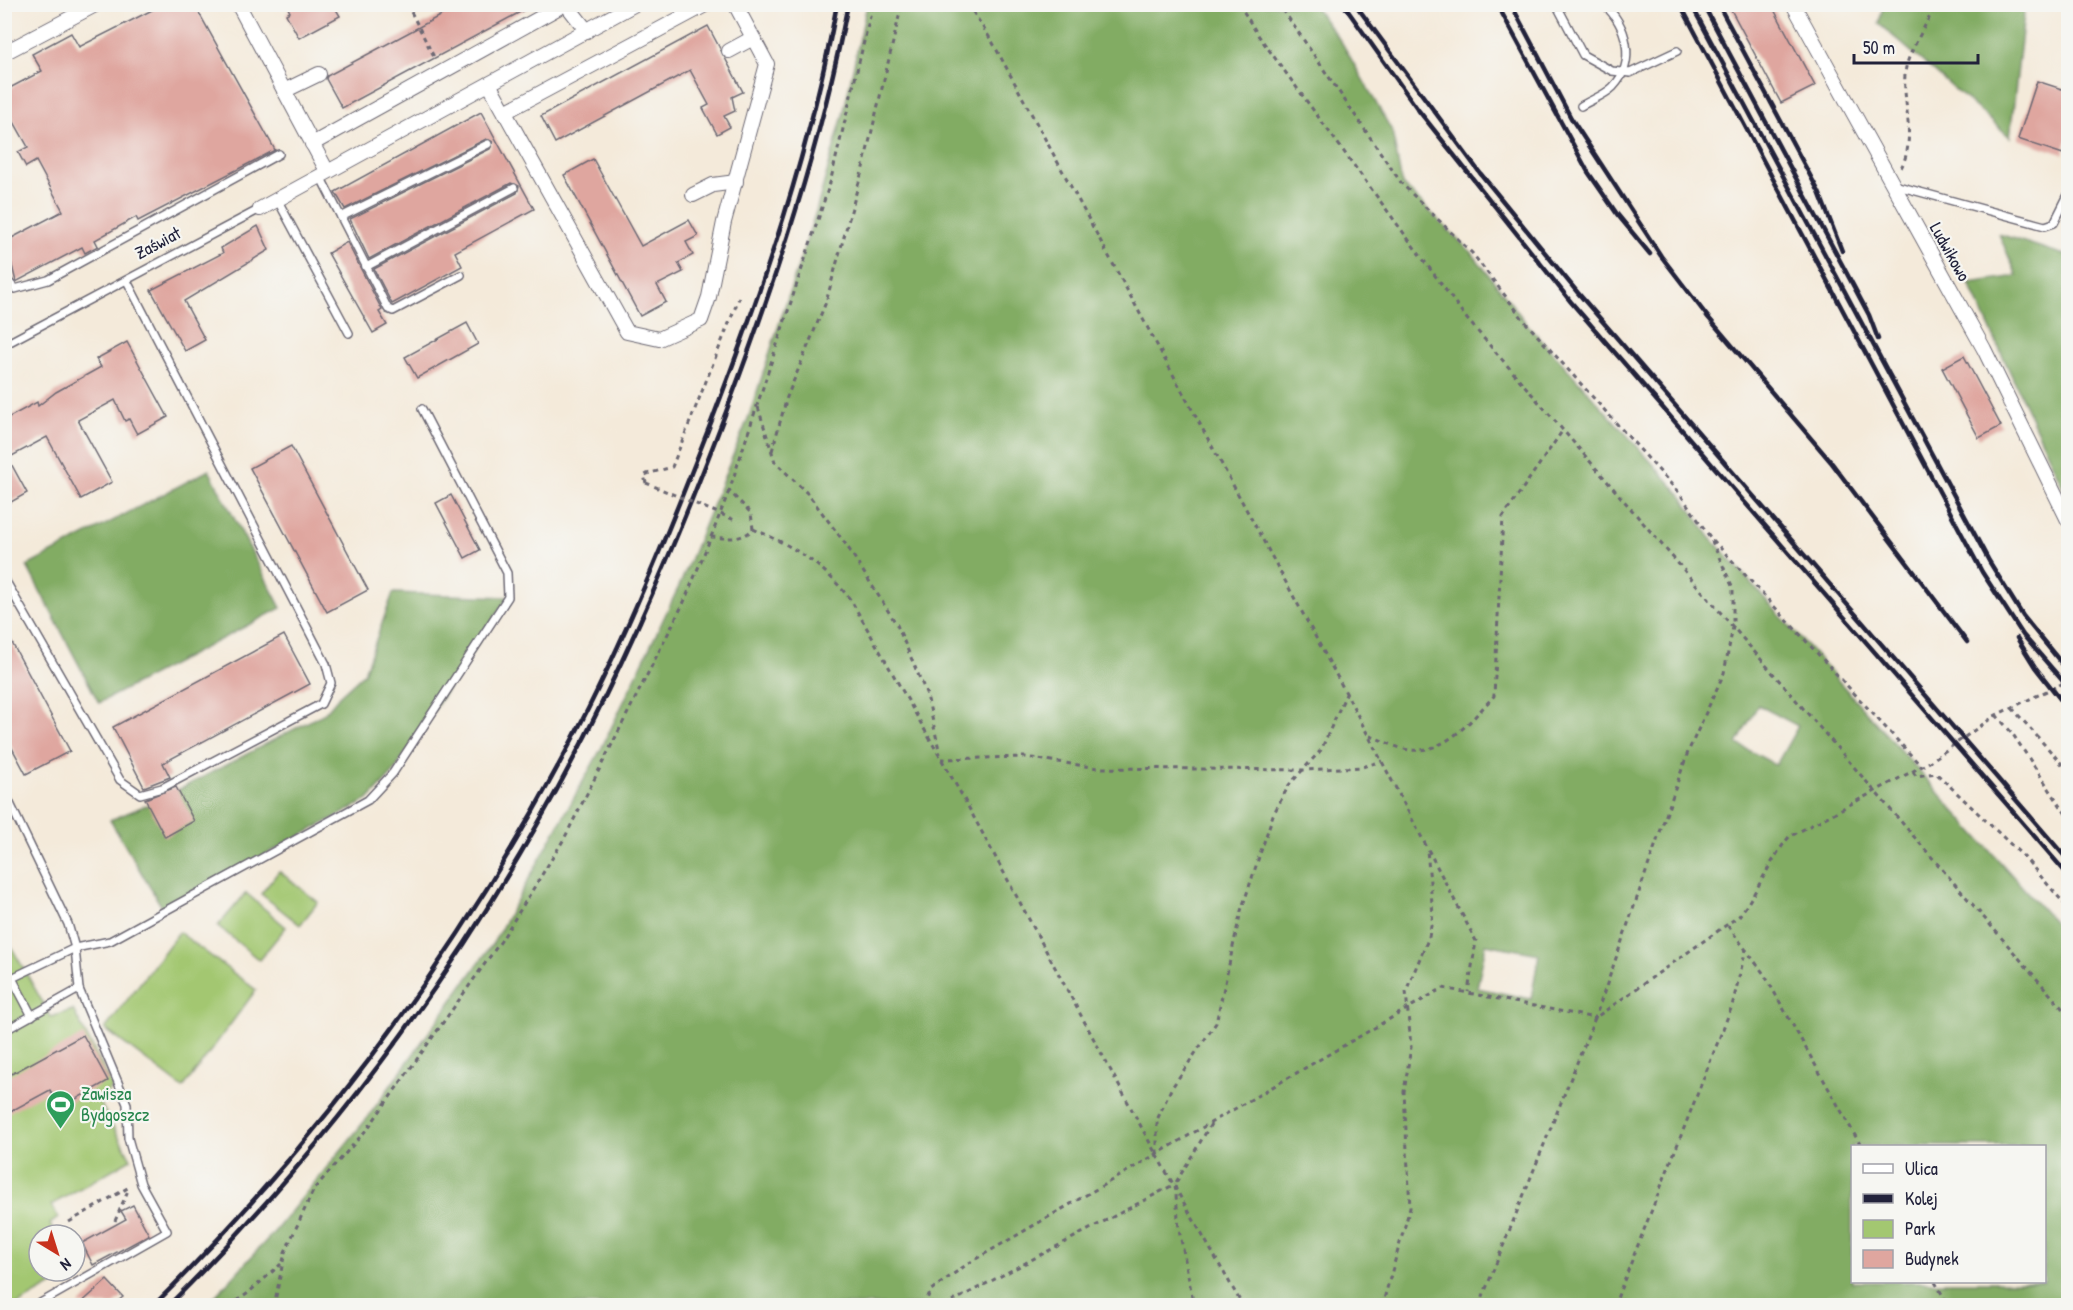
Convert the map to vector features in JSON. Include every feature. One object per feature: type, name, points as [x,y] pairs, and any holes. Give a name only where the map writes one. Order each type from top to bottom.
[{"type":"street","points":[[67,4],[70,19]]},
{"type":"street","points":[[4,53],[97,4]]},
{"type":"street","points":[[238,4],[312,144],[324,174]]},
{"type":"street","points":[[312,144],[566,4],[587,31]]},
{"type":"street","name":"Zaświat","points":[[260,209],[635,4]]},
{"type":"street","points":[[505,112],[706,4]]},
{"type":"street","points":[[489,84],[627,332],[659,339],[701,320],[767,64],[735,4]]},
{"type":"street","name":"Ludwikowo","points":[[1793,4],[1984,349],[2068,520]]},
{"type":"street","points":[[729,51],[753,38]]},
{"type":"street","points":[[284,91],[319,74]]},
{"type":"street","points":[[693,195],[713,185],[736,182]]},
{"type":"lane","points":[[1556,4],[1583,55],[1612,71],[1630,73],[1677,51]]},
{"type":"lane","points":[[1581,106],[1612,88],[1624,72],[1627,51],[1624,32],[1603,4]]},
{"type":"lane","points":[[340,217],[488,144]]},
{"type":"lane","points":[[4,271],[15,290],[48,280],[279,154]]},
{"type":"lane","points":[[324,174],[340,217],[388,309],[393,311],[461,275]]},
{"type":"lane","points":[[1892,185],[2044,226],[2054,223],[2062,213],[2068,195]]},
{"type":"lane","points":[[366,267],[514,188]]},
{"type":"lane","points":[[277,199],[350,333]]},
{"type":"lane","name":"Zaświat","points":[[4,345],[260,209]]},
{"type":"lane","points":[[4,578],[120,780],[140,794],[162,788],[321,704],[331,683],[326,664],[127,281]]},
{"type":"lane","points":[[4,983],[75,948],[110,941],[368,800],[393,773],[508,597],[507,573],[422,409]]},
{"type":"lane","points":[[4,791],[68,924],[75,948],[79,989],[127,1104],[128,1138],[141,1184],[167,1231],[35,1305]]},
{"type":"lane","points":[[12,978],[32,1016]]},
{"type":"lane","points":[[4,1031],[79,989]]},
{"type":"path","points":[[407,4],[438,63]]},
{"type":"path","points":[[274,1305],[285,1252],[314,1189],[368,1128],[501,941],[564,839],[684,602],[729,491],[830,183],[873,4]]},
{"type":"path","points":[[772,451],[787,397],[826,302],[864,164],[902,4]]},
{"type":"path","points":[[968,4],[993,43],[1369,735],[1476,941],[1468,992]]},
{"type":"path","points":[[1239,4],[1258,35],[1467,319],[2068,1015]]},
{"type":"path","points":[[1279,4],[1402,184],[1472,253],[1527,324],[1680,494],[1710,537],[1921,766]]},
{"type":"path","points":[[1892,185],[1905,160],[1908,138],[1906,67],[1936,4]]},
{"type":"path","points":[[738,521],[646,483],[644,476],[672,467],[718,356],[739,298]]},
{"type":"path","points":[[757,406],[775,462],[808,494],[848,546],[897,624],[927,695],[941,759]]},
{"type":"path","points":[[1369,735],[1410,750],[1440,746],[1464,728],[1494,696],[1503,517],[1563,430]]},
{"type":"path","points":[[729,491],[751,513],[753,529]]},
{"type":"path","points":[[753,529],[809,557],[837,580],[852,602],[941,759],[1157,1156],[1243,1305]]},
{"type":"path","points":[[711,537],[745,537],[753,529]]},
{"type":"path","points":[[1479,1305],[1595,1018],[1688,752],[1724,673],[1733,627],[1733,588],[1710,537]]},
{"type":"path","points":[[924,1305],[931,1290],[969,1263],[1443,988],[1595,1018],[1728,926],[1755,895],[1779,849],[1789,837],[1921,766],[1996,715],[2040,692],[2068,681]]},
{"type":"path","points":[[1157,1156],[1157,1120],[1171,1089],[1216,1023],[1241,911],[1273,816],[1289,786],[1321,750],[1346,693]]},
{"type":"path","points":[[2012,708],[2068,771]]},
{"type":"path","points":[[1996,715],[2012,733],[2068,817]]},
{"type":"path","points":[[941,759],[1025,757],[1098,768],[1303,770],[1362,767],[1382,761]]},
{"type":"path","points":[[1912,771],[1916,776],[1936,773],[2025,858],[2068,908]]},
{"type":"path","points":[[1382,1305],[1410,1208],[1404,1092],[1411,1047],[1406,991],[1429,937],[1433,914],[1427,847]]},
{"type":"path","points":[[1728,926],[1764,974],[1860,1145]]},
{"type":"path","points":[[1614,1305],[1732,1006],[1746,949]]},
{"type":"path","points":[[944,1305],[1175,1184],[1212,1123]]},
{"type":"path","points":[[69,1222],[129,1186],[141,1184]]},
{"type":"path","points":[[1175,1184],[1179,1229],[1194,1305]]},
{"type":"path","points":[[115,1221],[129,1186]]},
{"type":"path","points":[[229,1305],[247,1294],[283,1263]]},
{"type":"path","points":[[1936,1283],[1948,1305]]},
{"type":"green space","points":[[867,5],[1313,5],[1342,43],[1392,131],[1402,184],[1472,253],[1527,324],[1680,494],[1710,537],[2068,938],[2068,1305],[207,1305],[275,1231],[368,1117],[493,943],[601,749],[681,582],[749,416],[816,211],[843,115]],"holes":[[[1758,705],[1798,726],[1776,765],[1737,744]],[[1486,944],[1539,954],[1531,999],[1477,988]]]},
{"type":"green space","points":[[1883,5],[2025,5],[2010,137],[1879,24]]},
{"type":"green space","points":[[1999,234],[2068,256],[2068,498],[1969,283],[2017,276]]},
{"type":"green space","points":[[209,470],[281,608],[99,703],[27,566]]},
{"type":"green space","points":[[393,593],[508,597],[393,773],[368,800],[163,909],[110,820],[161,799],[325,713],[340,695],[364,673]]},
{"type":"green space","points":[[279,871],[318,902],[300,925],[261,894]]},
{"type":"green space","points":[[246,893],[286,927],[259,960],[218,926]]},
{"type":"green space","points":[[179,932],[256,990],[183,1088],[105,1029]]},
{"type":"green space","name":"Zawisza Bydgoszcz","points":[[12,948],[51,1017],[73,1010],[113,1087],[99,1101],[131,1159],[51,1205],[58,1218],[51,1223],[27,1223],[27,1283],[56,1283],[17,1305],[5,1305],[4,952]]},
{"type":"building","points":[[164,4],[194,4],[275,150],[138,221],[136,217],[95,240],[98,246],[85,253],[82,247],[16,282],[6,241],[63,211],[36,161],[26,167],[18,152],[28,147],[4,104],[4,91],[42,71],[32,54],[71,33],[79,47]]},
{"type":"building","points":[[286,4],[333,4],[340,16],[299,38],[286,14],[290,12]]},
{"type":"building","points":[[462,4],[535,4],[342,108],[326,79],[327,76]]},
{"type":"building","points":[[1728,4],[1771,4],[1815,86],[1781,103]]},
{"type":"building","points":[[708,26],[743,92],[732,97],[735,111],[724,116],[730,127],[717,134],[703,108],[709,105],[690,70],[555,143],[541,116]]},
{"type":"building","points":[[2037,81],[2068,91],[2068,137],[2063,154],[2018,139]]},
{"type":"building","points":[[481,112],[534,209],[455,252],[462,266],[392,304],[374,269],[517,193],[519,186],[511,183],[369,259],[350,219],[490,149],[493,142],[486,139],[345,209],[335,192]]},
{"type":"building","points":[[593,159],[641,246],[689,220],[698,236],[686,242],[693,255],[678,263],[683,272],[657,285],[666,302],[640,316],[564,175]]},
{"type":"building","points":[[258,226],[269,250],[184,301],[205,340],[185,351],[151,290],[223,253],[221,248]]},
{"type":"building","points":[[347,242],[382,310],[379,312],[387,325],[373,333],[328,253]]},
{"type":"building","points":[[467,323],[478,344],[417,378],[405,357]]},
{"type":"building","points":[[127,342],[168,417],[137,434],[129,419],[125,421],[115,400],[78,420],[112,482],[81,499],[47,437],[8,458],[27,493],[4,506],[4,420],[37,402],[38,406],[56,392],[101,367],[96,359]]},
{"type":"building","points":[[1964,356],[2001,426],[1979,438],[1942,368]]},
{"type":"building","points":[[291,446],[368,590],[327,612],[250,468]]},
{"type":"building","points":[[451,495],[480,550],[465,558],[436,503]]},
{"type":"building","points":[[4,628],[70,751],[26,774],[4,733]]},
{"type":"building","points":[[284,635],[310,684],[163,763],[170,777],[144,787],[113,727]]},
{"type":"building","points":[[176,787],[194,821],[165,837],[145,799]]},
{"type":"building","points":[[83,1035],[108,1081],[60,1108],[50,1090],[4,1115],[4,1078]]},
{"type":"building","points":[[133,1205],[149,1235],[93,1265],[87,1253],[87,1240],[126,1219],[121,1211]]},
{"type":"building","points":[[107,1280],[123,1297],[113,1305],[79,1305]]},
{"type":"railway","points":[[153,1306],[280,1170],[395,1025],[448,949],[498,871],[588,709],[638,602],[712,420],[750,318],[800,163],[837,4]]},
{"type":"railway","points":[[168,1306],[272,1196],[368,1079],[456,956],[497,892],[564,777],[615,675],[662,571],[744,362],[796,211],[811,160],[848,4]]},
{"type":"railway","points":[[1343,4],[1419,111],[1571,302],[2068,875]]},
{"type":"railway","points":[[1355,4],[1480,173],[1578,293],[2068,860]]},
{"type":"railway","points":[[1497,4],[1588,172],[1617,214],[1650,254]]},
{"type":"railway","points":[[1511,4],[1571,118],[1661,256],[1707,316],[1831,462],[1967,642]]},
{"type":"railway","points":[[1680,4],[1982,572],[2023,635],[2068,687]]},
{"type":"railway","points":[[1691,4],[1989,561],[2023,616],[2068,671]]},
{"type":"railway","points":[[1703,4],[1869,315],[1878,339]]},
{"type":"railway","points":[[1718,4],[1819,192],[1842,251]]},
{"type":"railway","points":[[2017,638],[2035,667],[2068,709]]},
{"type":"place","name":"Zawisza Bydgoszcz","points":[[60,1130]]}]
